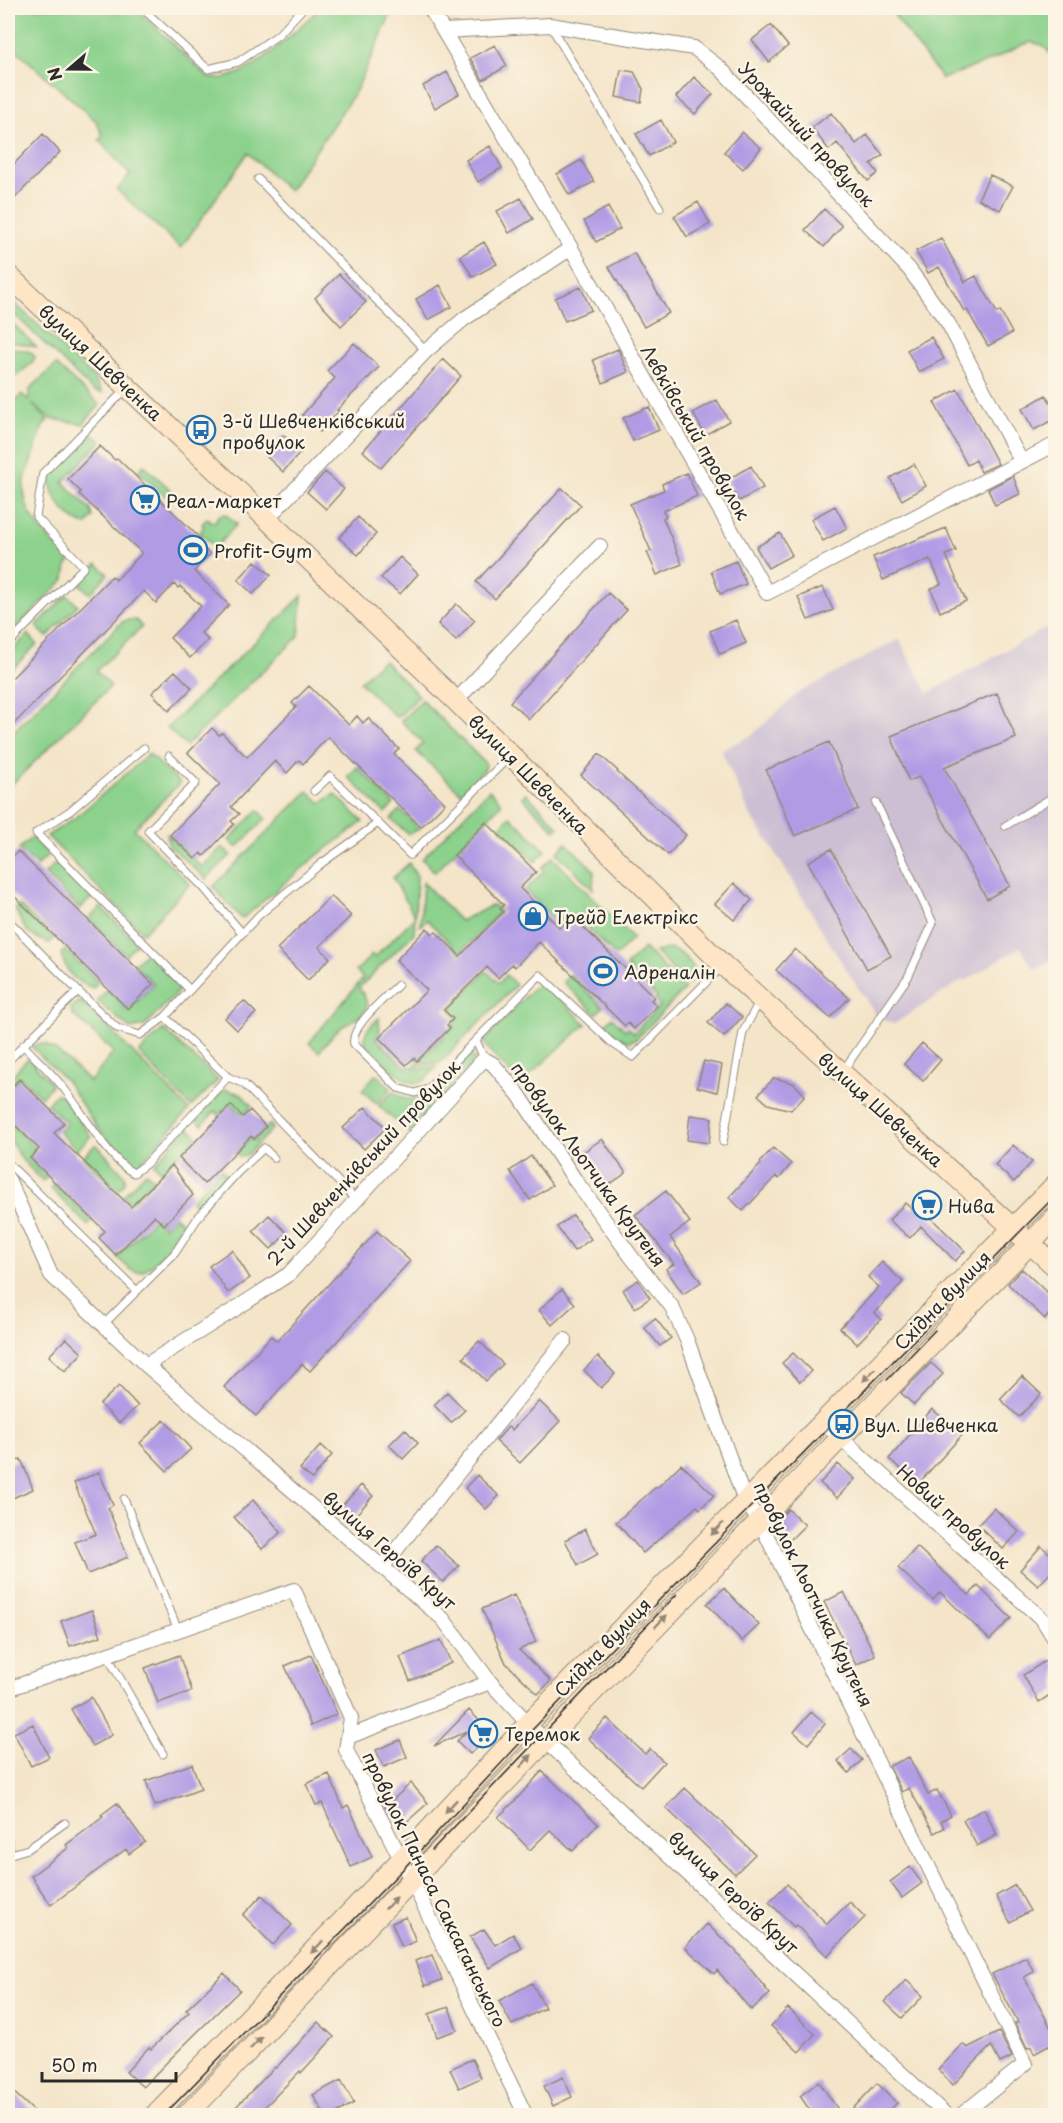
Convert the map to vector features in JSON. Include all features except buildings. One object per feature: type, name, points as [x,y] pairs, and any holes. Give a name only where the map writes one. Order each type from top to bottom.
[{"type":"street","name":"Левківський провулок","points":[[430,8],[571,248],[767,593],[1056,444]]},
{"type":"street","name":"Урожайний провулок","points":[[445,31],[550,25],[694,48],[720,68],[909,269],[948,323],[1021,461]]},
{"type":"street","points":[[267,519],[426,351],[464,319],[571,248]]},
{"type":"street","name":"вулиця Шевченка","points":[[8,275],[456,701],[723,965],[1056,1267]]},
{"type":"street","points":[[456,701],[600,546]]},
{"type":"street","name":"2-й Шевченківський провулок","points":[[146,1365],[289,1274],[484,1059]]},
{"type":"street","name":"провулок Льотчика Крутеня","points":[[484,1059],[493,1064],[519,1095],[575,1180],[633,1259],[672,1307],[687,1340],[745,1501],[759,1520],[1025,2064],[960,2115]]},
{"type":"street","name":"вулиця Героїв Крут","points":[[8,1179],[51,1275],[146,1365],[443,1619],[490,1682],[545,1741],[947,2115]]},
{"type":"street","name":"Східна вулиця","points":[[154,2115],[401,1860],[528,1724],[1056,1184]]},
{"type":"street","name":"Східна вулиця","points":[[186,2115],[759,1520],[1056,1217]]},
{"type":"street","points":[[383,1566],[565,1341]]},
{"type":"street","name":"Новий провулок","points":[[823,1422],[1043,1620],[1056,1641]]},
{"type":"street","name":"провулок Панаса Саксаганського","points":[[8,1689],[294,1590],[351,1718],[346,1750],[526,2115]]},
{"type":"street","points":[[348,1737],[490,1682]]},
{"type":"lane","points":[[142,8],[208,69],[238,62],[278,35],[303,8]]},
{"type":"lane","points":[[550,25],[660,208]]},
{"type":"lane","points":[[258,179],[426,351]]},
{"type":"lane","points":[[8,644],[84,567],[36,517],[43,473],[128,387]]},
{"type":"lane","points":[[144,748],[70,811],[36,833],[190,990]]},
{"type":"lane","points":[[170,756],[196,783],[148,831],[204,888],[242,933]]},
{"type":"lane","points":[[314,791],[330,776],[410,855],[510,756]]},
{"type":"lane","points":[[1005,826],[1056,795]]},
{"type":"lane","points":[[842,1073],[908,978],[933,923],[876,803]]},
{"type":"lane","points":[[8,920],[117,1028],[140,1035],[165,1017],[259,915],[322,863],[378,823]]},
{"type":"lane","points":[[398,985],[358,1027],[352,1039],[354,1044],[398,1088],[415,1093],[428,1089],[540,975],[612,1043],[633,1057],[723,965]]},
{"type":"lane","points":[[8,1061],[78,991]]},
{"type":"lane","points":[[723,1142],[743,1032],[760,1000]]},
{"type":"lane","points":[[165,1017],[228,1077],[244,1084],[355,1200]]},
{"type":"lane","points":[[476,1040],[484,1059]]},
{"type":"lane","points":[[23,1045],[65,1089],[102,1142],[127,1170],[134,1173],[146,1164],[228,1077]]},
{"type":"lane","points":[[104,1324],[175,1253],[198,1216],[238,1172],[264,1148],[274,1158]]},
{"type":"lane","points":[[8,1163],[137,1292]]},
{"type":"lane","points":[[124,1499],[178,1630]]},
{"type":"lane","points":[[107,1655],[163,1754]]},
{"type":"lane","points":[[8,1841],[11,1854],[28,1849],[65,1823]]},
{"type":"shaded area","points":[[1055,623],[1055,958],[1035,970],[1020,947],[894,1024],[877,1017],[750,815],[721,750],[752,735],[797,694],[899,639],[928,693]]},
{"type":"green space","points":[[8,8],[135,8],[208,77],[222,78],[237,74],[268,55],[320,8],[395,8],[357,89],[289,191],[248,153],[181,248],[117,190],[130,175],[99,140],[103,136],[96,121],[8,43]]},
{"type":"green space","points":[[911,8],[917,19],[934,12],[932,8],[1055,8],[1055,58],[1042,45],[1031,42],[942,79],[894,15]]},
{"type":"green space","points":[[8,297],[93,377],[102,393],[93,391],[8,308]]},
{"type":"green space","points":[[8,319],[36,347],[8,341]]},
{"type":"green space","points":[[8,347],[31,352],[35,357],[32,363],[8,383]]},
{"type":"green space","points":[[56,365],[100,405],[83,424],[51,419],[32,404],[48,420],[43,426],[25,479],[26,503],[37,524],[71,560],[67,564],[65,579],[8,636],[8,409],[22,394],[28,400],[30,389]]},
{"type":"green space","points":[[92,434],[101,441],[63,482],[91,510],[93,517],[86,525],[79,523],[60,505],[55,498],[51,482],[52,475]]},
{"type":"green space","points":[[144,465],[177,496],[171,501],[138,471]]},
{"type":"green space","points":[[225,514],[237,524],[215,548],[200,532],[204,527],[202,524],[207,518],[213,523],[220,515]]},
{"type":"green space","points":[[97,564],[108,574],[90,594],[79,583]]},
{"type":"green space","points":[[67,595],[78,605],[47,637],[36,626]]},
{"type":"green space","points":[[302,596],[299,636],[186,746],[167,728]]},
{"type":"green space","points":[[136,620],[142,627],[96,671],[111,686],[8,788],[8,737],[122,622]]},
{"type":"green space","points":[[28,634],[37,644],[8,674],[8,655]]},
{"type":"green space","points":[[384,661],[419,696],[397,718],[360,682]]},
{"type":"green space","points":[[422,700],[486,764],[485,769],[461,793],[416,751],[423,743],[401,721]]},
{"type":"green space","points":[[149,754],[180,783],[134,829],[190,884],[143,933],[47,836],[75,818]]},
{"type":"green space","points":[[357,767],[394,804],[385,813],[348,777]]},
{"type":"green space","points":[[489,790],[502,803],[435,872],[422,859]]},
{"type":"green space","points":[[308,791],[321,803],[335,794],[363,822],[318,855],[242,919],[213,887]]},
{"type":"green space","points":[[526,793],[559,827],[555,830],[522,797]]},
{"type":"green space","points":[[258,810],[266,818],[237,848],[229,840]]},
{"type":"green space","points":[[400,810],[420,829],[408,834],[391,819]]},
{"type":"green space","points":[[510,816],[546,851],[535,862],[500,827]]},
{"type":"green space","points":[[167,834],[202,867],[222,847],[231,855],[206,879],[168,844]]},
{"type":"green space","points":[[32,837],[49,854],[37,866],[19,849]]},
{"type":"green space","points":[[566,843],[594,870],[593,889],[557,853]]},
{"type":"green space","points":[[552,857],[633,938],[616,956],[572,913],[560,925],[525,890],[544,871],[542,868]]},
{"type":"green space","points":[[57,862],[92,897],[80,909],[45,874]]},
{"type":"green space","points":[[409,863],[417,877],[415,917],[393,878]]},
{"type":"green space","points":[[423,882],[460,921],[493,905],[500,912],[460,953],[427,920],[420,926]]},
{"type":"green space","points":[[19,905],[54,938],[50,943],[36,938],[27,931],[15,908]]},
{"type":"green space","points":[[101,907],[137,943],[126,955],[89,918]]},
{"type":"green space","points":[[415,917],[414,933],[359,988],[367,1004],[363,1014],[338,1030],[319,1052],[309,1043],[363,978],[356,971],[372,955],[375,957]]},
{"type":"green space","points":[[644,948],[685,989],[637,1038],[628,1042],[605,1025],[612,1017],[625,1030],[628,1027],[634,1033],[660,1006],[655,1000],[657,997],[626,966]]},
{"type":"green space","points":[[670,949],[682,955],[695,971],[696,975],[688,985],[655,952]]},
{"type":"green space","points":[[65,950],[98,982],[93,988],[81,983],[69,972],[61,954]]},
{"type":"green space","points":[[146,952],[181,988],[145,1026],[130,1029],[97,1001],[107,990],[128,1011],[154,984],[134,964]]},
{"type":"green space","points":[[486,971],[499,983],[506,975],[516,985],[440,1063],[415,1065],[454,1026],[458,1018],[449,1009]]},
{"type":"green space","points":[[570,975],[603,1007],[596,1014],[563,982]]},
{"type":"green space","points":[[538,986],[551,990],[586,1024],[520,1084],[490,1052],[484,1042],[533,988]]},
{"type":"green space","points":[[80,1001],[189,1110],[137,1166],[129,1165],[96,1126],[66,1081],[32,1047],[45,1044],[57,1051],[90,1082],[114,1052],[72,1014],[71,1008]]},
{"type":"green space","points":[[379,1018],[380,1034],[376,1038],[406,1068],[409,1066],[437,1067],[423,1081],[416,1083],[401,1077],[366,1044],[366,1033]]},
{"type":"green space","points":[[163,1029],[218,1080],[191,1107],[139,1053]]},
{"type":"green space","points":[[470,1055],[476,1059],[410,1134],[379,1106],[393,1091],[408,1099],[425,1097]]},
{"type":"green space","points":[[28,1058],[50,1082],[51,1086],[41,1097],[20,1077],[8,1089],[8,1080]]},
{"type":"green space","points":[[376,1074],[391,1088],[377,1104],[362,1090]]},
{"type":"green space","points":[[224,1089],[241,1094],[252,1106],[243,1115],[231,1103],[219,1115],[215,1111],[202,1125],[196,1120]]},
{"type":"green space","points":[[56,1094],[62,1095],[91,1136],[77,1150],[59,1132],[67,1123],[47,1104]]},
{"type":"green space","points":[[8,1121],[36,1149],[28,1158],[47,1177],[43,1181],[23,1161],[8,1138]]},
{"type":"green space","points":[[270,1124],[273,1128],[248,1154],[240,1157],[236,1153],[251,1138],[254,1141]]},
{"type":"green space","points":[[188,1127],[197,1136],[162,1172],[154,1164]]},
{"type":"green space","points":[[96,1144],[125,1176],[125,1183],[118,1190],[83,1157]]},
{"type":"green space","points":[[221,1169],[225,1173],[222,1180],[197,1206],[191,1201]]},
{"type":"green space","points":[[146,1172],[154,1179],[131,1203],[123,1196]]},
{"type":"green space","points":[[54,1184],[92,1221],[88,1226],[50,1188]]},
{"type":"green space","points":[[175,1216],[182,1223],[180,1229],[163,1253],[149,1267],[137,1272],[117,1257],[155,1218],[164,1227]]},
{"type":"tram line","points":[[163,2116],[405,1867],[533,1729],[1056,1195]]},
{"type":"tram line","points":[[887,1380],[935,1330]]},
{"type":"tram line","points":[[432,1850],[677,1594]]},
{"type":"place","name":"3-й Шевченківський провулок","points":[[201,430]]},
{"type":"place","name":"Реал-маркет","points":[[145,500]]},
{"type":"place","name":"Profit-Gym","points":[[193,550]]},
{"type":"place","name":"Трейд Електрікс","points":[[533,916]]},
{"type":"place","name":"Адреналін","points":[[603,971]]},
{"type":"place","name":"Нива","points":[[927,1205]]},
{"type":"place","name":"Вул. Шевченка","points":[[843,1424]]},
{"type":"place","name":"Теремок","points":[[483,1733]]}]
